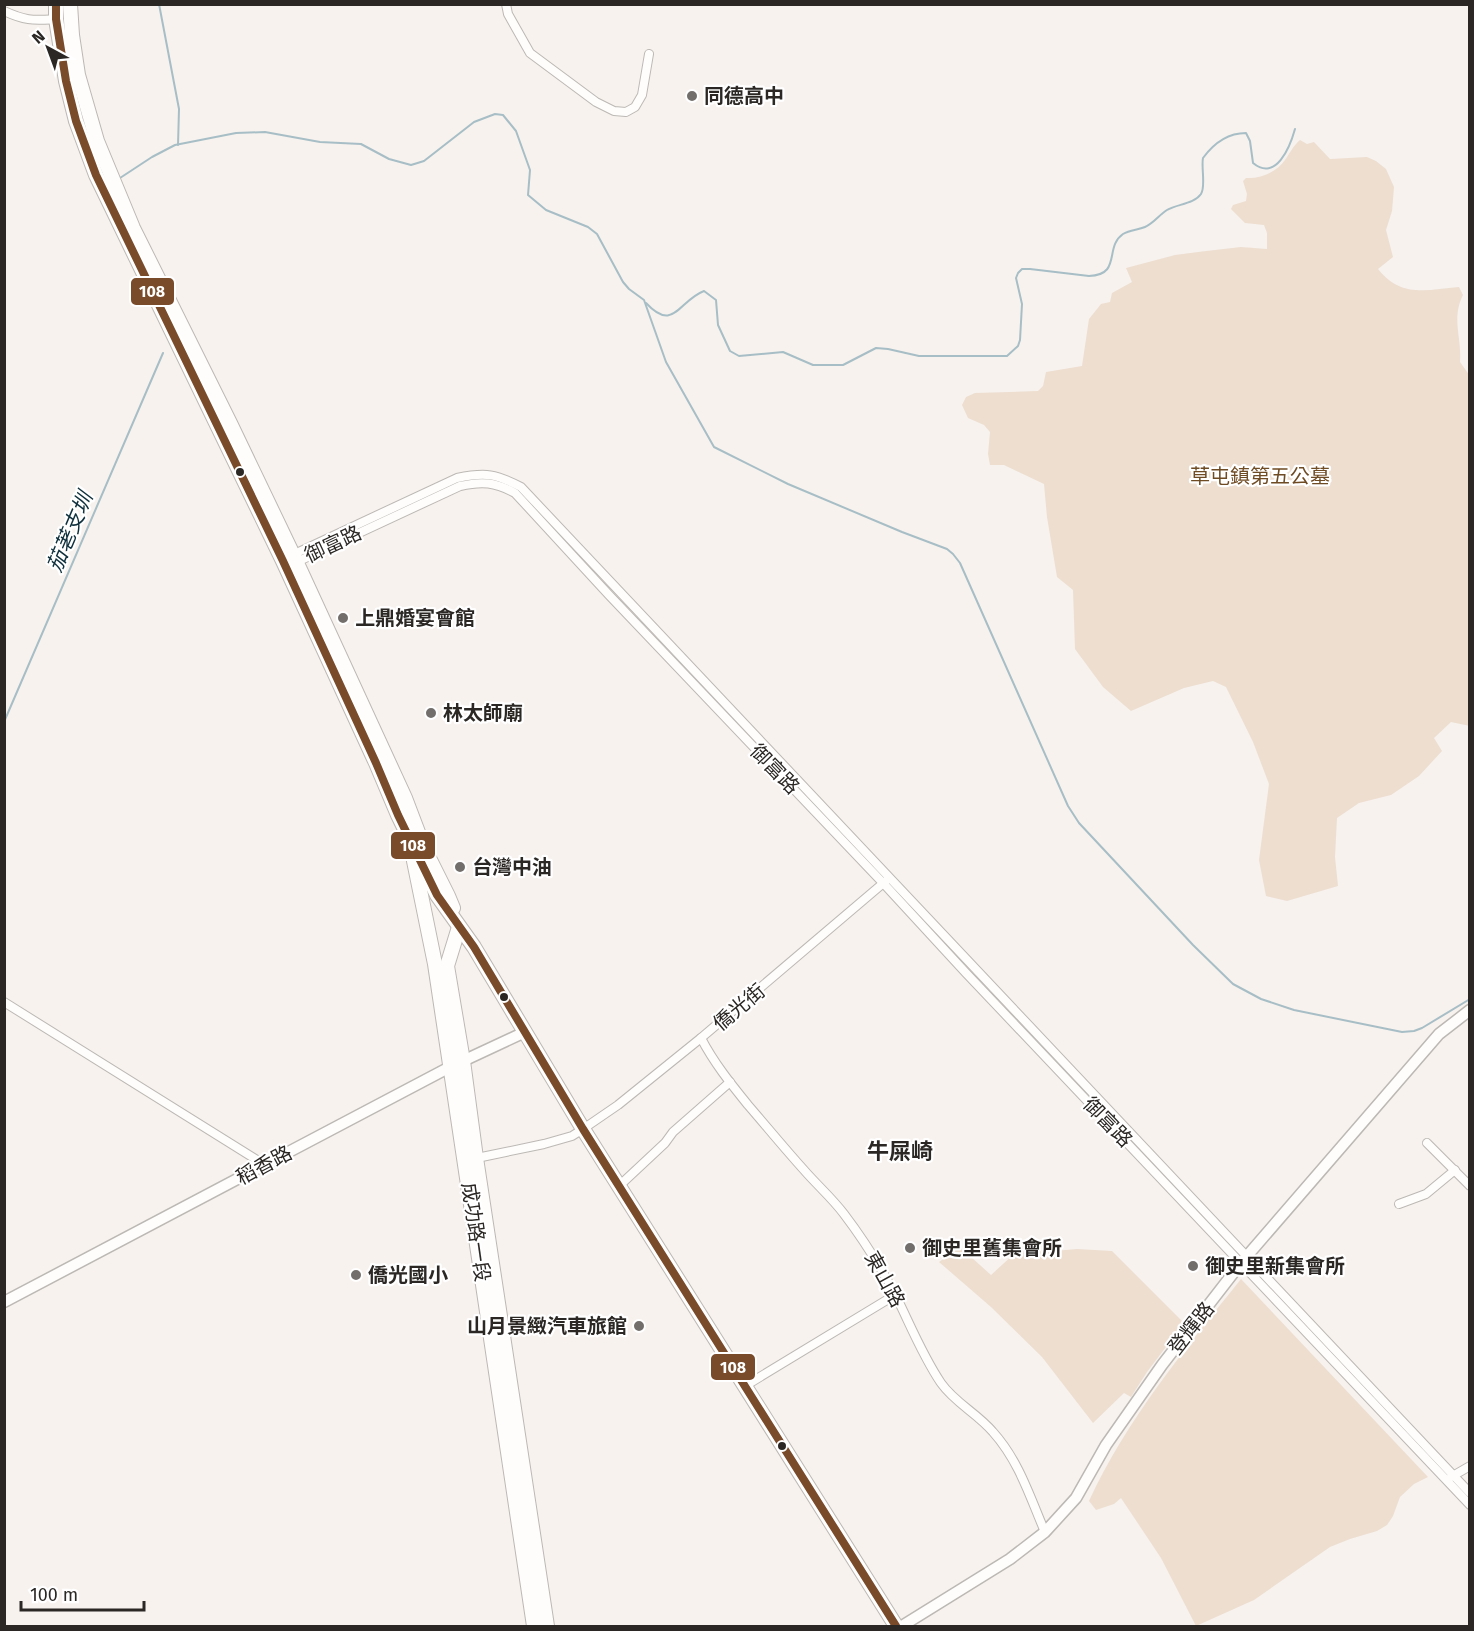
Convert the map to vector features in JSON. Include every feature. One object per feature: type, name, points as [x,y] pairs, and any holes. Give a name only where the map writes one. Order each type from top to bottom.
[{"type":"main road","points":[[56,4],[56,20],[65,78],[76,121],[96,175],[290,559],[405,798],[424,848],[448,896],[459,927]]},
{"type":"main road","points":[[70,4],[78,75],[108,171],[133,228],[230,423],[409,839],[437,895],[474,947],[583,1129],[896,1626]]},
{"type":"main road","name":"成功路一段","points":[[409,839],[457,1064]]},
{"type":"main road","name":"成功路一段","points":[[459,927],[447,966],[457,1064],[534,1626]]},
{"type":"main road","name":"成功路一段","points":[[471,1159],[547,1626]]},
{"type":"street","points":[[506,4],[508,14],[530,53],[596,102],[614,111],[626,112],[635,107],[642,95],[649,54]]},
{"type":"street","points":[[4,10],[33,21],[71,19]]},
{"type":"street","name":"御富路","points":[[290,559],[460,486],[487,483],[503,486],[515,493],[609,595],[887,880],[1450,1478],[1470,1505]]},
{"type":"street","name":"僑光街","points":[[471,1159],[572,1136],[583,1129],[618,1105],[701,1038],[887,880]]},
{"type":"street","points":[[4,1002],[265,1165]]},
{"type":"street","name":"登輝路","points":[[902,1626],[1010,1558],[1045,1532],[1076,1498],[1106,1445],[1162,1365],[1244,1260],[1439,1034],[1470,1010]]},
{"type":"street","name":"稻香路","points":[[4,1302],[457,1064],[525,1032]]},
{"type":"street","name":"東山路","points":[[701,1038],[730,1082],[794,1159],[844,1213],[875,1259],[940,1381],[949,1394],[993,1432],[1016,1462],[1045,1532]]},
{"type":"street","points":[[619,1186],[665,1143],[673,1132],[730,1082]]},
{"type":"street","points":[[1427,1143],[1470,1186]]},
{"type":"street","points":[[1399,1204],[1426,1194],[1455,1170]]},
{"type":"street","points":[[745,1386],[895,1295]]},
{"type":"street","points":[[1450,1478],[1470,1466]]},
{"type":"street","name":"御富路","points":[[1450,1478],[1470,1493]]},
{"type":"green space","name":"草屯鎮第五公墓","points":[[1300,140],[1307,144],[1314,142],[1330,159],[1367,157],[1386,169],[1394,187],[1392,211],[1386,230],[1393,257],[1378,269],[1387,278],[1405,288],[1415,290],[1459,287],[1463,295],[1457,320],[1460,362],[1470,376],[1470,726],[1451,722],[1434,738],[1442,751],[1419,776],[1391,795],[1359,803],[1337,818],[1335,857],[1338,886],[1287,901],[1266,896],[1259,860],[1269,784],[1253,742],[1226,687],[1213,681],[1184,688],[1131,711],[1103,687],[1075,649],[1073,590],[1057,577],[1044,484],[1004,465],[990,465],[988,454],[990,432],[984,425],[968,418],[962,405],[966,397],[975,393],[1038,391],[1043,386],[1046,372],[1082,366],[1089,319],[1101,304],[1110,302],[1112,293],[1132,282],[1126,268],[1175,255],[1241,247],[1267,249],[1267,233],[1264,225],[1245,223],[1231,209],[1233,205],[1246,201],[1247,194],[1243,181],[1246,178],[1262,176],[1278,168]]},
{"type":"green space","points":[[1039,1240],[1054,1251],[1077,1249],[1112,1251],[1184,1323],[1131,1397],[1124,1393],[1093,1423],[1042,1357],[991,1307],[939,1262],[960,1247],[991,1275],[1026,1243]]},
{"type":"green space","points":[[1241,1279],[1428,1477],[1414,1484],[1400,1497],[1387,1525],[1377,1531],[1330,1547],[1254,1600],[1196,1626],[1161,1558],[1121,1498],[1114,1504],[1096,1510],[1089,1501],[1139,1413],[1178,1358]]},
{"type":"waterway","points":[[159,4],[179,109],[178,145]]},
{"type":"waterway","points":[[120,178],[175,145],[236,133],[265,132],[320,142],[361,144],[389,159],[411,165],[424,161],[474,122],[495,114],[503,115],[516,131],[530,170],[528,195],[546,210],[588,227],[597,234],[623,282],[644,300],[666,362],[714,447],[788,484],[947,549],[953,554],[960,563],[1068,806],[1079,823],[1193,945],[1233,984],[1261,999],[1294,1010],[1402,1032],[1422,1028],[1470,999]]},
{"type":"waterway","points":[[646,303],[655,312],[670,315],[704,291],[716,300],[718,325],[730,351],[739,356],[783,352],[813,365],[843,365],[876,348],[919,356],[1007,356],[1018,346],[1020,340],[1022,304],[1016,278],[1022,269],[1089,276],[1106,271],[1117,239],[1123,234],[1145,227],[1167,210],[1194,200],[1201,194],[1203,158],[1216,143],[1227,137],[1246,133],[1250,141],[1253,163],[1261,168],[1269,168],[1281,160],[1286,153],[1295,129]]},
{"type":"waterway","name":"茄荖支圳","points":[[4,722],[163,353]]},
{"type":"transit line","name":"108","points":[[56,4],[56,19],[66,81],[76,121],[96,175],[283,561],[398,815],[437,895],[474,947],[583,1129],[896,1626]]},
{"type":"place","name":"同德高中","points":[[692,96]]},
{"type":"place","name":"上鼎婚宴會館","points":[[343,618]]},
{"type":"place","name":"林太師廟","points":[[431,713]]},
{"type":"place","name":"台灣中油","points":[[460,867]]},
{"type":"place","name":"御史里舊集會所","points":[[910,1248]]},
{"type":"place","name":"御史里新集會所","points":[[1193,1266]]},
{"type":"place","name":"僑光國小","points":[[356,1275]]},
{"type":"place","name":"山月景緻汽車旅館","points":[[639,1326]]},
{"type":"district","name":"牛屎崎","points":[[900,1151]]}]
